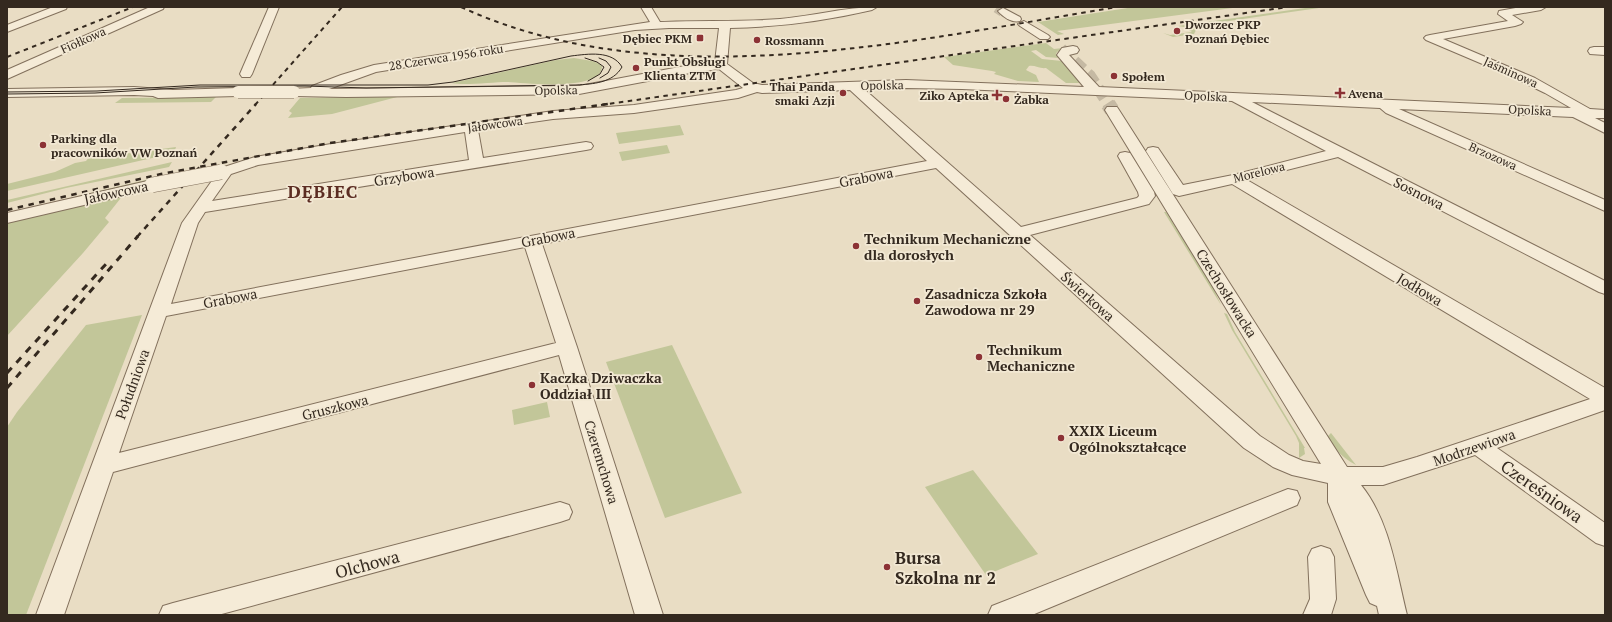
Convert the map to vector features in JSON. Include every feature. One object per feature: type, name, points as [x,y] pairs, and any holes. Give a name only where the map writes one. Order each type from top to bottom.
[{"type":"street","points":[[7,29],[62,7]]},
{"type":"street","name":"Fiołkowa","points":[[7,76],[160,7]]},
{"type":"street","points":[[246,74],[274,7]]},
{"type":"street","points":[[646,7],[657,25]]},
{"type":"street","name":"28 Czerwca 1956 roku","points":[[7,93],[109,92],[120,94],[313,92],[339,80],[374,69],[622,29],[657,25],[725,25],[806,20],[872,7]]},
{"type":"street","name":"Jaśminowa","points":[[1541,7],[1503,13],[1517,22],[1511,24],[1430,38],[1534,82],[1557,94],[1582,113],[1584,118],[1605,129]]},
{"type":"street","points":[[1003,11],[1044,37]]},
{"type":"street","points":[[721,65],[725,25]]},
{"type":"street","points":[[1063,48],[1066,52],[1063,55],[1096,90]]},
{"type":"street","name":"Opolska","points":[[313,92],[346,93],[579,90],[690,68],[721,65],[748,85],[755,88],[764,89],[933,84],[1096,90],[1605,114]]},
{"type":"street","name":"Świerkowa","points":[[853,86],[1017,234],[1252,442],[1281,461],[1300,469],[1340,476]]},
{"type":"street","name":"Jałowcowa","points":[[7,218],[127,190],[228,169],[255,161],[331,148],[560,115],[634,109],[741,94],[755,88]]},
{"type":"street","name":"Sosnowa","points":[[1233,97],[1605,288]]},
{"type":"street","name":"Brzozowa","points":[[1382,103],[1391,110],[1605,206]]},
{"type":"street","name":"Morelowa","points":[[1017,234],[1137,204],[1143,201],[1147,196],[1145,188],[1099,112],[1100,108],[1111,106],[1126,111],[1179,191],[1234,179],[1339,152]]},
{"type":"street","name":"Czechosłowacka","points":[[1112,110],[1317,436],[1340,476],[1362,504],[1372,526],[1393,615]]},
{"type":"street","points":[[471,128],[477,164]]},
{"type":"street","name":"Grzybowa","points":[[199,208],[586,146]]},
{"type":"street","name":"Grabowa","points":[[158,312],[938,163]]},
{"type":"street","name":"Południowa","points":[[50,615],[190,223],[199,208],[228,169]]},
{"type":"street","name":"Jodłowa","points":[[1234,179],[1605,398]]},
{"type":"street","name":"Czeremchowa","points":[[532,241],[567,347],[649,615]]},
{"type":"street","name":"Gruszkowa","points":[[103,466],[567,347]]},
{"type":"street","name":"Modrzewiowa","points":[[1340,476],[1366,477],[1395,474],[1605,402]]},
{"type":"street","name":"Czereśniowa","points":[[1478,446],[1605,536]]},
{"type":"street","name":"Czechosłowacka","points":[[1340,476],[1340,502],[1387,615]]},
{"type":"street","points":[[1002,615],[1288,498]]},
{"type":"street","name":"Olchowa","points":[[173,615],[560,512]]},
{"type":"street","points":[[1317,615],[1323,599],[1321,557]]},
{"type":"green space","points":[[1134,7],[1240,7],[1057,31],[1064,34],[1058,35],[1038,22]]},
{"type":"green space","points":[[1312,7],[1326,7],[1201,25],[1198,26],[1194,34],[1173,37],[1163,33],[1170,35],[1192,32],[1184,27],[1178,26]]},
{"type":"green space","points":[[1046,43],[1054,49],[1063,48],[1056,54],[1059,58],[1046,57],[1036,50],[1031,51],[1042,59],[1062,61],[1081,81],[1080,83],[1066,83],[1046,68],[1031,66],[1029,66],[1026,70],[1036,75],[1039,82],[1018,81],[994,74],[996,72],[992,71],[953,65],[944,57]]},
{"type":"green space","points":[[574,58],[598,63],[602,66],[599,74],[590,80],[561,84],[507,82],[471,84],[452,83],[556,60]]},
{"type":"green space","points":[[401,96],[332,114],[288,118],[292,113],[289,111],[300,98]]},
{"type":"green space","points":[[216,97],[211,102],[115,103],[122,98]]},
{"type":"green space","points":[[680,125],[684,135],[619,144],[616,133]]},
{"type":"green space","points":[[667,145],[670,153],[622,161],[619,152]]},
{"type":"green space","points":[[176,147],[174,153],[7,191],[7,184],[55,172],[75,163],[86,161],[90,156],[132,153]]},
{"type":"green space","points":[[172,162],[169,167],[66,188],[7,203],[7,200]]},
{"type":"green space","points":[[158,177],[157,179],[7,216],[7,213]]},
{"type":"green space","points":[[124,194],[105,218],[109,222],[83,253],[7,336],[7,223]]},
{"type":"green space","points":[[1164,212],[1166,212],[1212,285],[1221,305]]},
{"type":"green space","points":[[1224,313],[1227,314],[1235,332],[1305,448],[1305,454],[1299,458],[1299,443],[1296,436],[1232,330]]},
{"type":"green space","points":[[142,315],[26,615],[7,615],[7,427],[17,412],[86,325]]},
{"type":"green space","points":[[672,345],[742,493],[665,518],[606,362]]},
{"type":"green space","points":[[547,402],[550,417],[514,425],[512,410]]},
{"type":"green space","points":[[1331,433],[1356,465],[1339,453],[1327,437]]},
{"type":"green space","points":[[973,470],[1038,554],[986,575],[925,487]]},
{"type":"tunnel","points":[[997,7],[1003,11]]},
{"type":"tunnel","points":[[1061,49],[1090,76],[1109,105]]},
{"type":"tunnel","points":[[1108,104],[1112,110]]},
{"type":"tram line","points":[[7,92],[97,91],[200,85],[428,85],[453,82],[571,56],[592,54],[599,54],[612,58],[622,67],[613,76],[602,82],[576,85],[366,88],[305,86],[196,87],[95,93],[7,94]]},
{"type":"tram line","points":[[585,58],[597,62],[604,67],[600,74],[588,81]]},
{"type":"tram line","points":[[599,58],[606,61],[611,67],[608,73],[600,78]]},
{"type":"railway","points":[[7,57],[133,7]]},
{"type":"railway","points":[[255,105],[342,7]]},
{"type":"railway","points":[[461,7],[538,35],[619,51],[702,56],[786,54],[871,46],[955,34],[1117,7]]},
{"type":"railway","points":[[601,105],[1288,7]]},
{"type":"railway","points":[[200,167],[256,104]]},
{"type":"railway","points":[[200,167],[330,143],[608,104]]},
{"type":"railway","points":[[7,210],[161,174],[200,167]]},
{"type":"railway","points":[[137,237],[200,167]]},
{"type":"railway","points":[[7,388],[138,236]]},
{"type":"railway","points":[[7,373],[106,264]]},
{"type":"place","name":"Dworzec PKP Poznań Dębiec","points":[[1177,31]]},
{"type":"place","name":"Dębiec PKM","points":[[700,38]]},
{"type":"place","name":"Rossmann","points":[[757,40]]},
{"type":"place","name":"Punkt Obsługi Klienta ZTM","points":[[636,68]]},
{"type":"place","name":"Społem","points":[[1114,76]]},
{"type":"place","name":"Thai Panda smaki Azji","points":[[843,93]]},
{"type":"place","name":"Avena","points":[[1340,93]]},
{"type":"place","name":"Ziko Apteka","points":[[997,95]]},
{"type":"place","name":"Żabka","points":[[1006,99]]},
{"type":"place","name":"Parking dla pracowników VW Poznań","points":[[43,145]]},
{"type":"place","name":"Technikum Mechaniczne dla dorosłych","points":[[856,246]]},
{"type":"place","name":"Zasadnicza Szkoła Zawodowa nr 29","points":[[917,301]]},
{"type":"place","name":"Technikum Mechaniczne","points":[[979,357]]},
{"type":"place","name":"Kaczka Dziwaczka Oddział III","points":[[532,385]]},
{"type":"place","name":"XXIX Liceum Ogólnokształcące","points":[[1061,438]]},
{"type":"place","name":"Bursa Szkolna nr 2","points":[[887,567]]},
{"type":"district","name":"DĘBIEC","points":[[323,191]]}]
